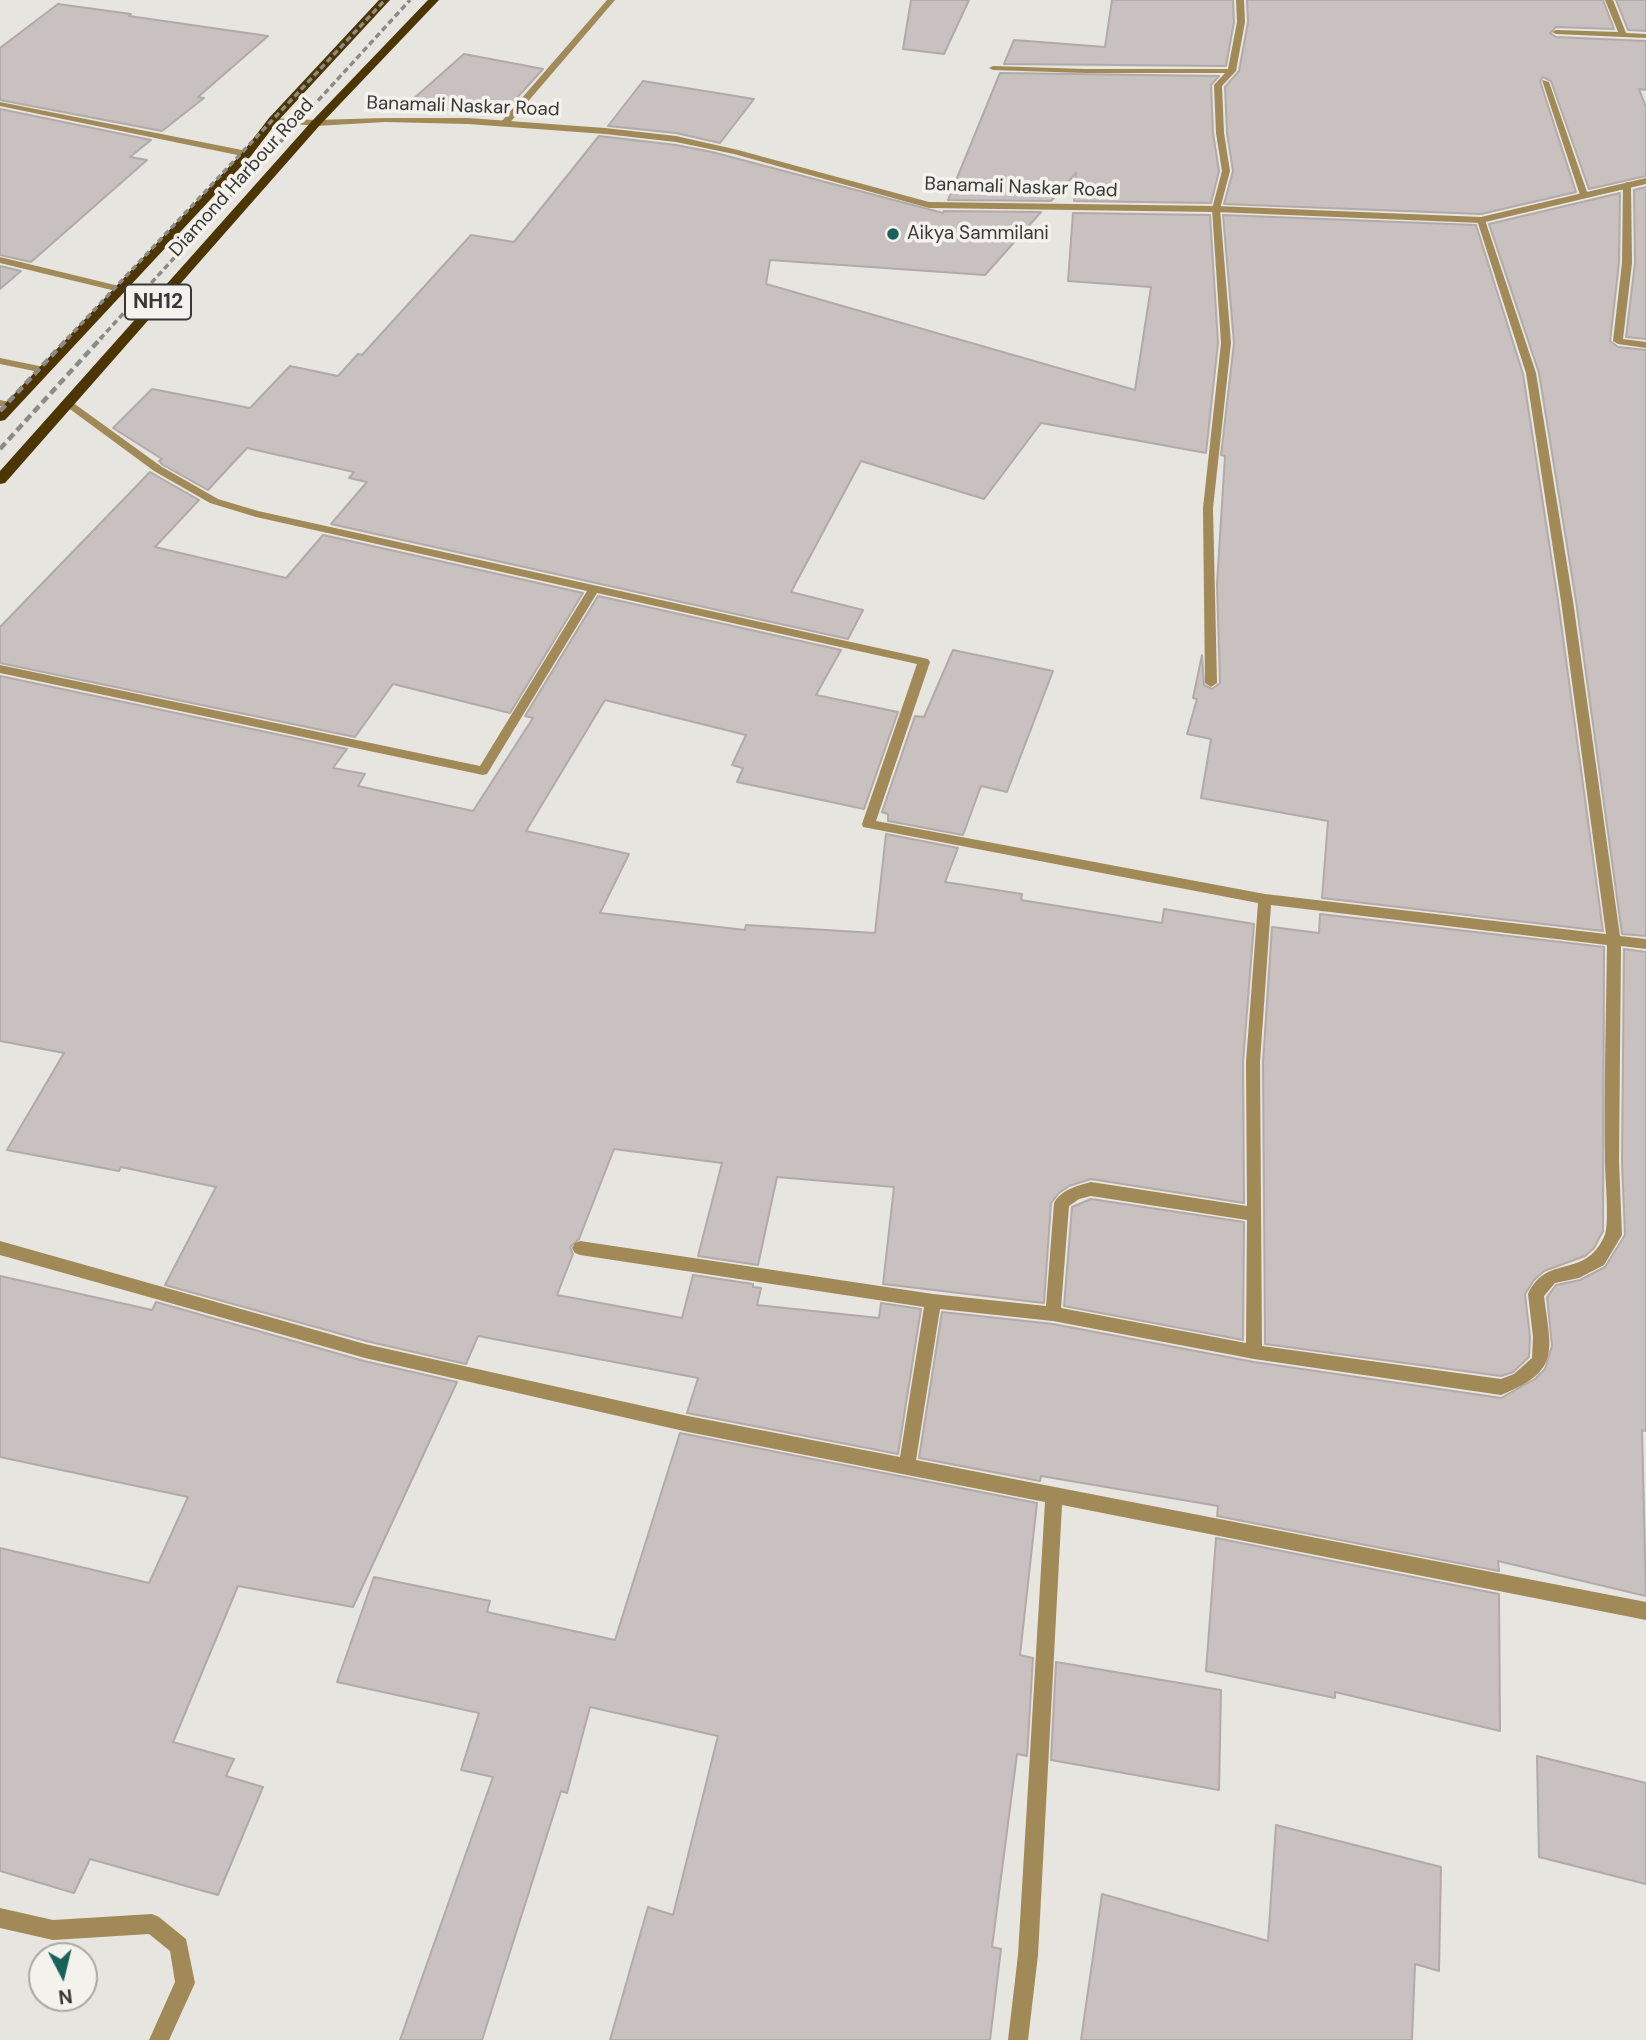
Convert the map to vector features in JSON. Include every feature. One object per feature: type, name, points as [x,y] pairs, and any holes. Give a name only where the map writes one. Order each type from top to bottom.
[{"type":"highway","name":"Diamond Harbour Road","points":[[0,417],[6,404],[44,370],[247,154],[274,120],[385,0]]},
{"type":"highway","name":"Diamond Harbour Road","points":[[0,480],[316,123],[434,0]]},
{"type":"street","points":[[504,124],[611,0]]},
{"type":"street","points":[[1211,683],[1208,509],[1226,343],[1216,209],[1226,171],[1220,133],[1218,85],[1232,71],[1241,22],[1240,0]]},
{"type":"street","points":[[1609,0],[1623,35]]},
{"type":"street","points":[[1556,32],[1646,36]]},
{"type":"street","points":[[993,68],[1232,71]]},
{"type":"street","points":[[1545,82],[1584,195]]},
{"type":"street","points":[[0,104],[247,154]]},
{"type":"street","name":"Banamali Naskar Road","points":[[274,120],[316,123],[411,120],[504,124],[676,139],[929,205],[1216,209],[1481,220],[1646,181]]},
{"type":"street","points":[[1627,186],[1627,262],[1618,341],[1646,345]]},
{"type":"street","points":[[580,1248],[933,1301],[1053,1314],[1254,1352],[1501,1387],[1520,1379],[1540,1361],[1541,1337],[1536,1294],[1549,1277],[1579,1271],[1599,1260],[1614,1235],[1614,941],[1567,601],[1531,373],[1481,220]]},
{"type":"street","points":[[0,260],[120,289]]},
{"type":"street","points":[[0,361],[44,370]]},
{"type":"street","points":[[68,404],[158,469],[214,501],[256,514],[924,662],[867,824],[1265,899],[1646,944]]},
{"type":"street","points":[[0,668],[483,771],[594,589]]},
{"type":"street","points":[[1254,1352],[1252,1062],[1265,899]]},
{"type":"street","points":[[1053,1314],[1062,1203],[1075,1193],[1091,1189],[1255,1214]]},
{"type":"street","points":[[0,1248],[365,1351],[688,1424],[1646,1611]]},
{"type":"street","points":[[907,1465],[933,1301]]},
{"type":"street","points":[[1018,2040],[1028,1955],[1054,1497]]},
{"type":"street","points":[[0,1918],[53,1930],[152,1924],[179,1946],[185,1983],[159,2040]]},
{"type":"building","points":[[911,0],[969,0],[944,54],[903,49]]},
{"type":"building","points":[[1112,0],[1233,0],[1234,22],[1226,66],[1004,64],[1014,40],[1105,47]]},
{"type":"building","points":[[1247,0],[1603,0],[1614,29],[1556,27],[1550,33],[1556,37],[1646,41],[1646,90],[1639,89],[1646,107],[1646,176],[1589,189],[1551,81],[1543,77],[1540,81],[1576,192],[1481,214],[1224,204],[1233,171],[1227,133],[1225,87],[1239,71],[1248,22]]},
{"type":"building","points":[[1616,0],[1646,0],[1646,31],[1628,30]]},
{"type":"building","points":[[58,4],[268,36],[198,97],[204,98],[162,131],[0,100],[0,48]]},
{"type":"building","points":[[464,54],[543,69],[504,112],[403,108]]},
{"type":"building","points":[[1000,73],[1219,76],[1211,85],[1213,133],[1219,171],[1211,203],[1074,201],[1076,173],[1051,201],[948,200]]},
{"type":"building","points":[[643,81],[754,99],[720,143],[676,133],[608,126]]},
{"type":"building","points":[[0,109],[151,140],[130,157],[147,160],[31,262],[0,255]]},
{"type":"building","points":[[599,136],[712,152],[943,213],[1041,212],[985,275],[770,260],[766,284],[1135,390],[1151,287],[1068,281],[1073,213],[1210,215],[1218,343],[1206,453],[1041,423],[984,499],[861,461],[791,592],[863,610],[848,639],[331,524],[367,482],[349,478],[354,472],[247,448],[208,490],[163,465],[159,461],[162,459],[113,428],[152,389],[250,408],[290,366],[338,376],[358,354],[362,355],[471,235],[514,242]]},
{"type":"building","points":[[1646,187],[1646,339],[1626,337],[1635,263],[1634,190]]},
{"type":"building","points":[[1620,193],[1619,263],[1610,341],[1618,347],[1646,350],[1646,936],[1622,934],[1576,601],[1539,373],[1489,224]]},
{"type":"building","points":[[1223,215],[1476,225],[1523,374],[1558,601],[1603,931],[1322,898],[1328,821],[1201,798],[1211,739],[1187,734],[1197,699],[1193,698],[1202,655],[1204,685],[1212,689],[1220,683],[1217,584],[1225,456],[1221,455],[1234,343]]},
{"type":"building","points":[[0,266],[21,271],[0,289]]},
{"type":"building","points":[[150,472],[199,500],[155,547],[286,578],[323,535],[583,593],[510,713],[393,684],[355,737],[0,663],[0,627]]},
{"type":"building","points":[[598,596],[841,650],[816,695],[898,712],[864,809],[737,782],[743,768],[732,765],[746,735],[605,700],[526,831],[629,854],[600,913],[745,930],[746,925],[875,933],[886,834],[958,848],[945,882],[1022,894],[1021,900],[1162,923],[1164,909],[1254,924],[1243,1062],[1244,1203],[1091,1179],[1069,1186],[1051,1203],[1044,1303],[883,1284],[894,1187],[777,1177],[758,1265],[698,1256],[722,1163],[614,1149],[579,1239],[570,1247],[573,1254],[557,1295],[682,1318],[693,1275],[753,1284],[753,1287],[761,1288],[757,1305],[879,1318],[881,1303],[921,1309],[898,1454],[687,1413],[698,1378],[478,1336],[466,1364],[366,1341],[165,1285],[216,1187],[121,1167],[119,1171],[7,1150],[64,1053],[0,1041],[0,676],[347,749],[333,768],[365,774],[358,786],[473,811],[533,718],[525,716]]},
{"type":"building","points":[[953,650],[1053,671],[1007,792],[981,786],[963,835],[888,821],[888,814],[882,812],[915,716],[924,717]]},
{"type":"building","points":[[1320,914],[1604,947],[1603,1231],[1594,1248],[1585,1256],[1544,1271],[1525,1294],[1530,1337],[1529,1357],[1513,1372],[1501,1376],[1265,1344],[1263,1062],[1272,927],[1319,933]]},
{"type":"building","points":[[1624,949],[1646,952],[1646,1431],[1642,1430],[1646,1596],[1498,1561],[1499,1571],[1217,1516],[1218,1506],[1041,1476],[1040,1481],[919,1458],[942,1312],[1053,1324],[1254,1362],[1501,1398],[1535,1379],[1545,1369],[1552,1346],[1547,1297],[1556,1285],[1580,1280],[1605,1267],[1625,1235],[1622,1162]]},
{"type":"building","points":[[1091,1199],[1244,1222],[1243,1340],[1064,1306],[1072,1207]]},
{"type":"building","points":[[0,1276],[152,1310],[156,1302],[364,1361],[457,1382],[353,1607],[238,1586],[173,1742],[234,1759],[226,1776],[263,1787],[218,1895],[90,1859],[74,1893],[0,1871],[0,1548],[149,1583],[188,1497],[0,1457]]},
{"type":"building","points":[[680,1433],[1037,1503],[1020,1655],[1033,1658],[1027,1756],[1017,1754],[992,1947],[1001,1949],[990,2040],[610,2040],[648,1907],[673,1915],[718,1736],[590,1707],[567,1793],[561,1791],[482,2040],[400,2040],[493,1777],[461,1770],[479,1713],[337,1682],[374,1577],[490,1601],[487,1612],[615,1640]]},
{"type":"building","points":[[1216,1538],[1499,1594],[1500,1731],[1335,1692],[1335,1698],[1206,1671]]},
{"type":"building","points":[[1056,1662],[1221,1690],[1219,1790],[1051,1760]]},
{"type":"building","points":[[1537,1756],[1646,1783],[1646,1884],[1539,1857]]},
{"type":"building","points":[[1276,1825],[1441,1867],[1439,1971],[1415,1964],[1412,2040],[1081,2040],[1102,1894],[1268,1941]]},
{"type":"railway","points":[[67,339],[385,0]]},
{"type":"railway","points":[[100,339],[410,0]]},
{"type":"railway","points":[[0,411],[69,337]]},
{"type":"railway","points":[[0,449],[102,337]]},
{"type":"place","name":"Aikya Sammilani","points":[[893,234]]}]
